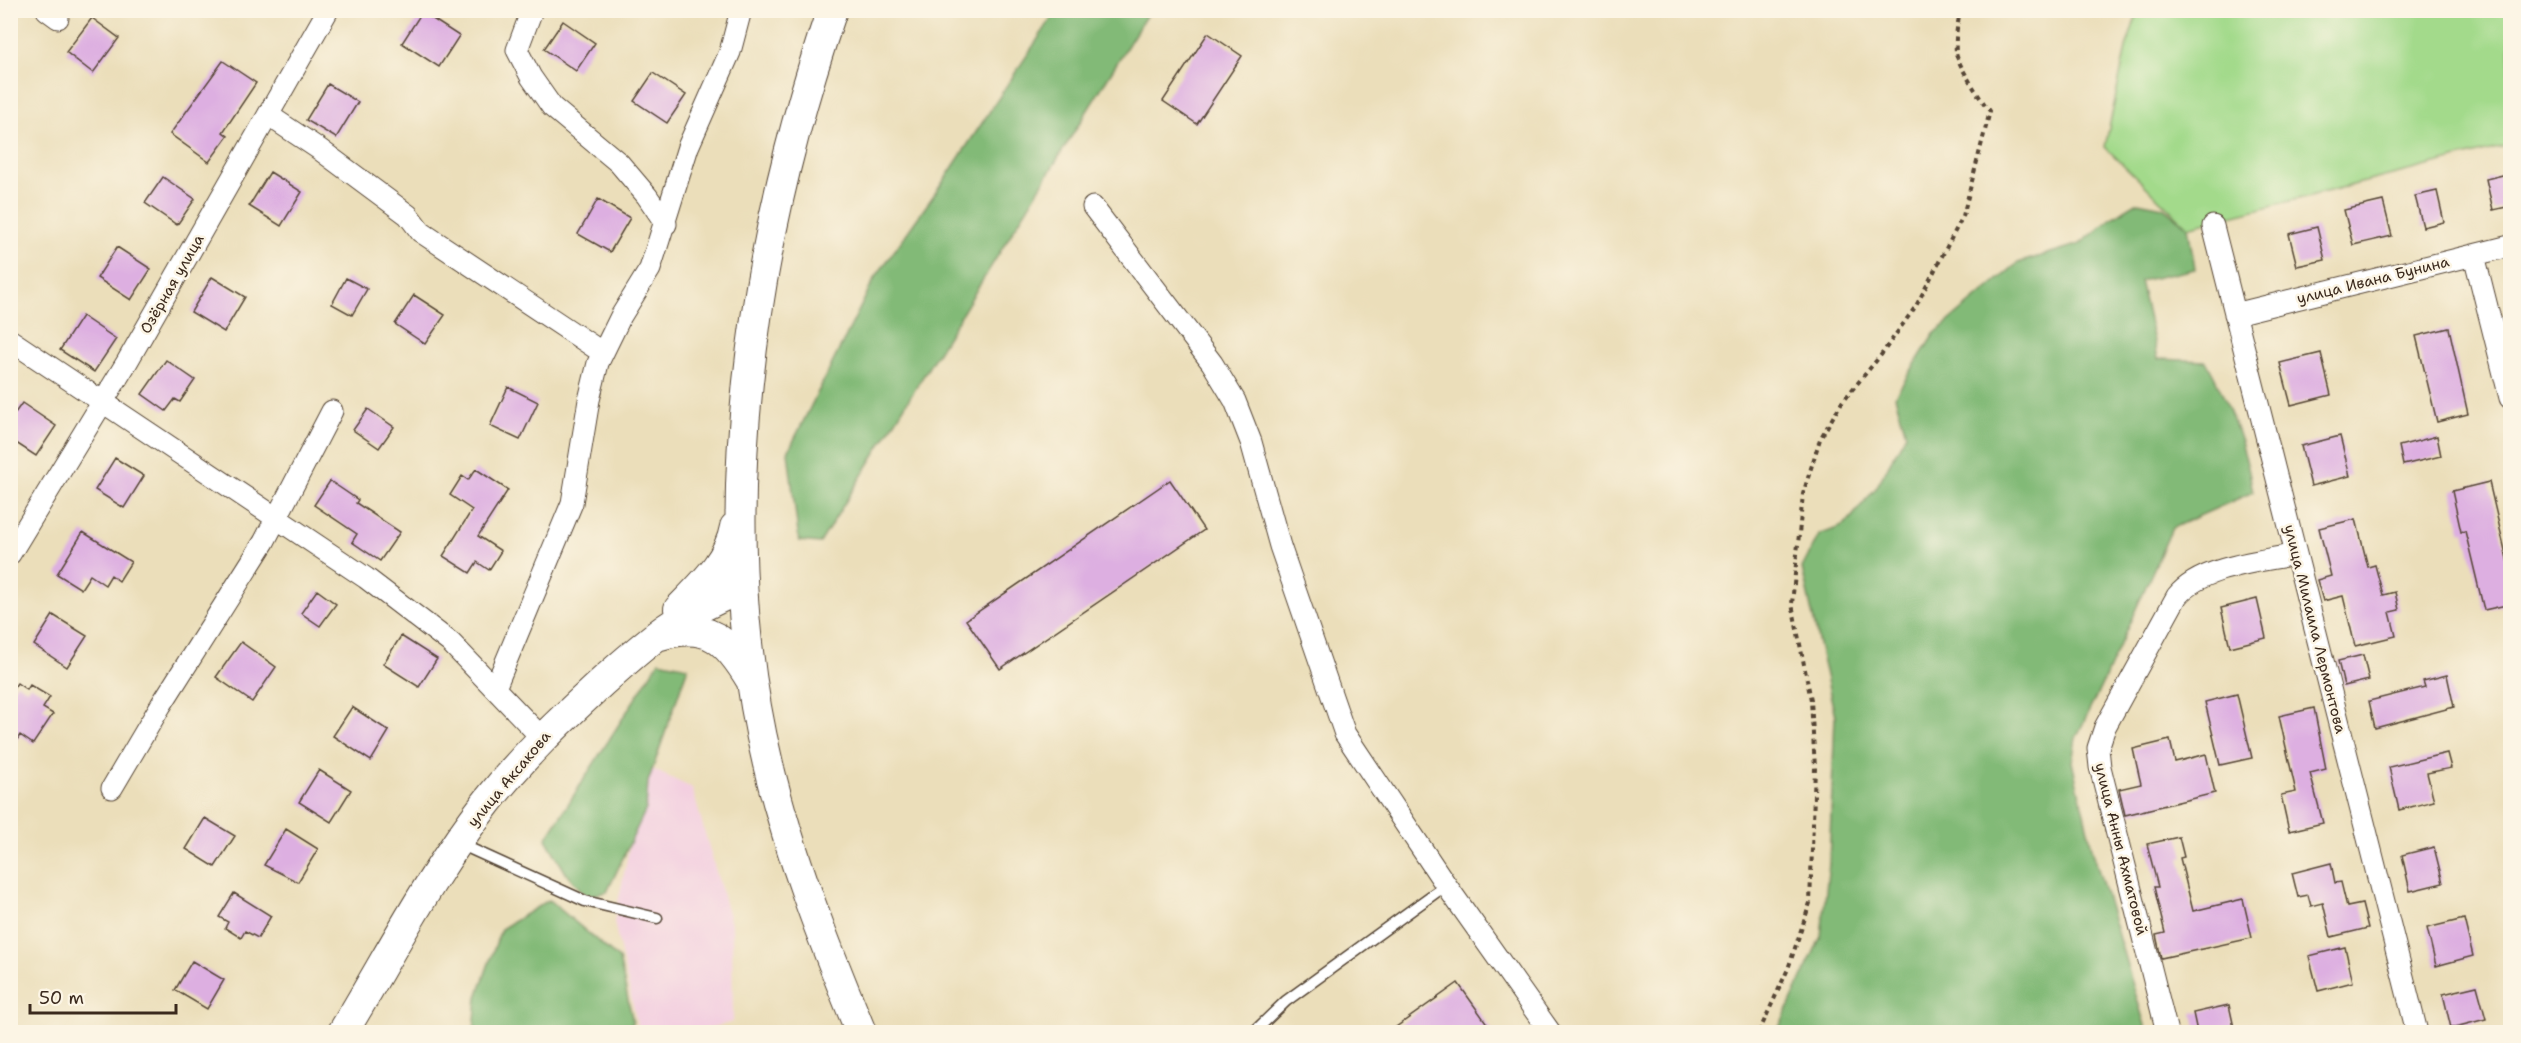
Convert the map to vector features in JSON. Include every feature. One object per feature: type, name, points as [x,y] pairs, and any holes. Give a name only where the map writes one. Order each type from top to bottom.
[{"type":"main road","points":[[832,10],[787,163],[764,271],[746,402],[741,589],[753,684],[768,764],[817,925],[861,1032]]},
{"type":"main road","points":[[651,637],[721,563],[733,539],[742,495]]},
{"type":"main road","name":"улица Аксакова","points":[[344,1032],[458,842],[488,801],[542,738],[651,637],[692,610],[741,589]]},
{"type":"main road","points":[[651,637],[676,630],[695,629],[712,635],[739,661],[753,684]]},
{"type":"street","name":"Озёрная улица","points":[[10,554],[103,401],[328,10]]},
{"type":"street","points":[[532,10],[517,50],[531,77],[552,106],[619,163],[647,196],[666,224]]},
{"type":"street","points":[[495,688],[572,503],[589,400],[598,363],[621,316],[650,270],[688,147],[730,52],[741,10]]},
{"type":"street","points":[[268,115],[319,149],[408,215],[421,232],[603,353]]},
{"type":"street","points":[[1093,207],[1212,363],[1234,401],[1251,442],[1280,546],[1345,734],[1446,885],[1550,1032]]},
{"type":"street","name":"улица Милаила Лермонтова","points":[[2212,226],[2416,1032]]},
{"type":"street","name":"улица Ивана Бунина","points":[[2235,314],[2511,246]]},
{"type":"street","points":[[2474,255],[2511,398]]},
{"type":"street","points":[[10,340],[366,578],[451,643],[542,738]]},
{"type":"street","points":[[112,788],[276,519],[332,411]]},
{"type":"street","name":"улица Анны Ахматовой","points":[[2167,1032],[2100,767],[2100,741],[2105,727],[2183,589],[2203,576],[2296,554]]},
{"type":"lane","points":[[458,842],[585,901],[657,918]]},
{"type":"lane","points":[[1254,1032],[1286,1001],[1446,885]]},
{"type":"path","points":[[1759,1032],[1788,969],[1810,903],[1815,768],[1811,700],[1792,604],[1803,494],[1820,439],[1842,402],[1881,355],[1916,306],[1963,216],[1990,111],[1982,102],[1956,55],[1958,20],[1961,10]]},
{"type":"shaded area","points":[[646,766],[692,788],[732,927],[733,1022],[693,1032],[639,1032],[614,922]]},
{"type":"green space","points":[[1057,10],[1149,11],[820,543],[799,541],[788,452],[875,278],[941,185]]},
{"type":"green space","points":[[2138,11],[2510,11],[2510,145],[2188,227],[2105,147],[2126,48]]},
{"type":"green space","points":[[2138,202],[2163,207],[2188,227],[2195,269],[2140,281],[2158,359],[2206,361],[2235,424],[2246,457],[2253,492],[2172,528],[2076,738],[2072,762],[2093,852],[2147,1032],[1777,1032],[1821,936],[1829,863],[1835,716],[1802,568],[1819,535],[1845,525],[1876,488],[1906,434],[1895,396],[1934,334],[2018,263],[2080,244],[2113,217]]},
{"type":"green space","points":[[659,661],[688,667],[648,782],[646,809],[607,892],[586,896],[566,873],[546,839]]},
{"type":"green space","points":[[549,900],[619,959],[633,1022],[630,1032],[474,1032],[477,997],[501,929]]},
{"type":"building","points":[[422,12],[459,36],[439,67],[402,43]]},
{"type":"building","points":[[92,18],[119,38],[93,73],[66,52]]},
{"type":"building","points":[[563,21],[595,43],[576,71],[544,49]]},
{"type":"building","points":[[1208,33],[1242,56],[1197,124],[1163,101]]},
{"type":"building","points":[[223,61],[256,83],[223,132],[228,136],[209,162],[170,134]]},
{"type":"building","points":[[653,73],[686,95],[667,123],[634,101]]},
{"type":"building","points":[[328,84],[358,102],[336,138],[306,120]]},
{"type":"building","points":[[270,172],[302,192],[281,226],[249,206]]},
{"type":"building","points":[[2507,174],[2511,188],[2511,206],[2493,210],[2486,179]]},
{"type":"building","points":[[163,177],[195,199],[177,225],[145,203]]},
{"type":"building","points":[[2437,191],[2444,222],[2423,227],[2415,196]]},
{"type":"building","points":[[598,199],[630,218],[610,252],[578,234]]},
{"type":"building","points":[[2383,201],[2392,236],[2353,245],[2344,210]]},
{"type":"building","points":[[2317,227],[2325,260],[2297,266],[2289,234]]},
{"type":"building","points":[[117,247],[151,269],[131,300],[97,278]]},
{"type":"building","points":[[212,277],[245,297],[224,332],[191,312]]},
{"type":"building","points":[[346,278],[367,289],[352,315],[332,304]]},
{"type":"building","points":[[414,295],[445,315],[425,344],[395,324]]},
{"type":"building","points":[[82,316],[116,339],[94,372],[60,350]]},
{"type":"building","points":[[2449,328],[2468,414],[2437,422],[2416,336]]},
{"type":"building","points":[[2321,353],[2331,395],[2291,405],[2280,363]]},
{"type":"building","points":[[166,360],[195,380],[180,402],[175,399],[166,411],[142,394]]},
{"type":"building","points":[[508,387],[538,402],[520,440],[490,426]]},
{"type":"building","points":[[22,403],[56,426],[36,456],[10,439],[10,420]]},
{"type":"building","points":[[368,409],[394,427],[379,448],[353,430]]},
{"type":"building","points":[[2340,436],[2350,476],[2311,486],[2301,446]]},
{"type":"building","points":[[2437,436],[2441,456],[2403,465],[2399,446]]},
{"type":"building","points":[[115,458],[144,476],[124,508],[95,490]]},
{"type":"building","points":[[476,469],[508,490],[478,536],[501,551],[489,570],[477,562],[470,573],[443,556],[472,510],[450,495],[462,476],[468,480]]},
{"type":"building","points":[[1170,480],[1204,530],[1000,669],[966,620]]},
{"type":"building","points":[[330,481],[358,500],[356,503],[400,532],[380,561],[352,542],[357,534],[314,505]]},
{"type":"building","points":[[2489,482],[2511,576],[2511,604],[2484,610],[2465,531],[2461,532],[2452,491]]},
{"type":"building","points":[[2356,519],[2368,567],[2375,565],[2383,595],[2395,592],[2399,610],[2390,612],[2396,636],[2355,646],[2343,596],[2323,601],[2317,580],[2331,576],[2319,528]]},
{"type":"building","points":[[83,532],[131,562],[119,581],[111,575],[105,585],[90,575],[81,589],[57,574]]},
{"type":"building","points":[[317,590],[336,604],[320,626],[301,613]]},
{"type":"building","points":[[2257,599],[2266,638],[2230,647],[2221,608]]},
{"type":"building","points":[[53,615],[87,636],[67,667],[34,645]]},
{"type":"building","points":[[401,636],[437,659],[419,687],[383,664]]},
{"type":"building","points":[[241,642],[276,667],[252,702],[216,677]]},
{"type":"building","points":[[2363,655],[2369,680],[2344,686],[2338,661]]},
{"type":"building","points":[[2447,675],[2454,707],[2375,728],[2369,701],[2425,687],[2423,681]]},
{"type":"building","points":[[17,683],[27,690],[30,685],[50,697],[43,708],[53,714],[33,744],[20,735],[10,751],[10,693]]},
{"type":"building","points":[[2237,694],[2252,758],[2220,765],[2205,702]]},
{"type":"building","points":[[352,707],[389,731],[371,761],[333,736]]},
{"type":"building","points":[[2314,708],[2326,769],[2310,773],[2323,823],[2289,831],[2281,795],[2296,792],[2279,716]]},
{"type":"building","points":[[2170,740],[2175,762],[2206,754],[2215,793],[2125,815],[2119,789],[2141,784],[2133,749]]},
{"type":"building","points":[[2447,753],[2451,768],[2427,773],[2434,801],[2399,810],[2389,767]]},
{"type":"building","points":[[319,770],[351,790],[331,822],[299,802]]},
{"type":"building","points":[[205,818],[235,836],[215,867],[186,849]]},
{"type":"building","points":[[286,829],[318,849],[298,882],[264,865]]},
{"type":"building","points":[[2179,837],[2184,857],[2180,858],[2193,911],[2243,899],[2252,938],[2161,958],[2156,935],[2165,933],[2154,887],[2158,887],[2147,844]]},
{"type":"building","points":[[2434,847],[2443,883],[2410,891],[2402,855]]},
{"type":"building","points":[[2331,863],[2335,883],[2341,882],[2347,907],[2362,904],[2368,928],[2331,937],[2323,903],[2311,906],[2308,895],[2298,897],[2292,873]]},
{"type":"building","points":[[234,893],[271,916],[258,938],[245,931],[241,938],[225,928],[228,922],[219,917]]},
{"type":"building","points":[[2464,919],[2473,956],[2436,966],[2427,928]]},
{"type":"building","points":[[2345,947],[2353,982],[2318,991],[2309,956]]},
{"type":"building","points":[[192,961],[224,980],[207,1009],[175,990]]},
{"type":"building","points":[[1458,983],[1493,1032],[1389,1032]]},
{"type":"building","points":[[2477,986],[2486,1019],[2451,1028],[2443,994]]},
{"type":"building","points":[[2229,1005],[2235,1032],[2197,1032],[2193,1013]]}]
